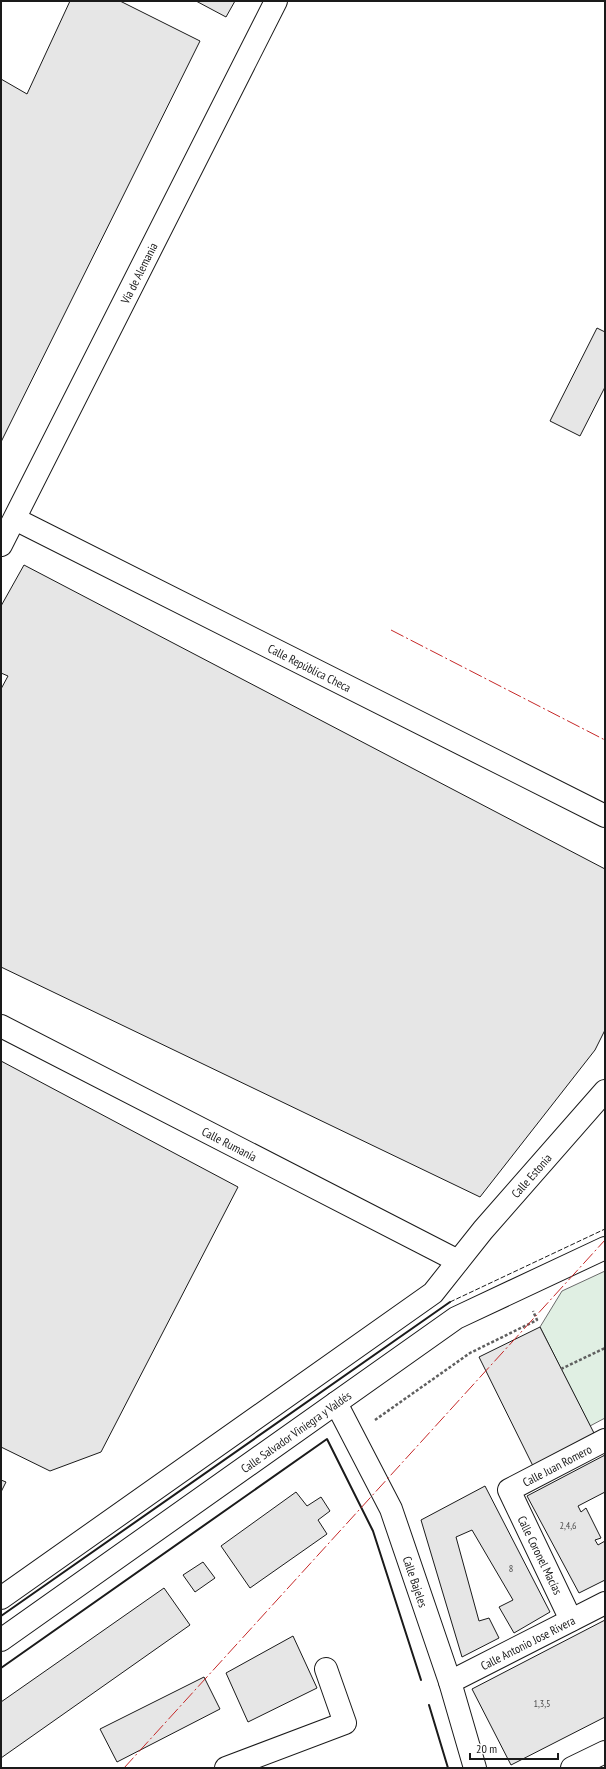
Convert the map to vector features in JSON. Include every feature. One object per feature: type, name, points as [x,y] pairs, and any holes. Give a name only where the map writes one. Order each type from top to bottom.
[{"type":"street","name":"Vía de Alemania","points":[[1,545],[276,1]]},
{"type":"street","name":"Calle República Checa","points":[[15,519],[605,816]]},
{"type":"street","name":"Calle Rumanía","points":[[1,1026],[458,1261]]},
{"type":"street","name":"Calle Estonia","points":[[1,1598],[432,1293],[483,1230],[605,1091]]},
{"type":"street","name":"Calle Salvador Viniegra y Valdés","points":[[1,1640],[456,1318],[605,1248]]},
{"type":"street","name":"Calle Bajeles","points":[[336,1403],[391,1509],[450,1682],[475,1768]]},
{"type":"street","name":"Calle Juan Romero","points":[[509,1490],[605,1440]]},
{"type":"street","name":"Calle Coronel Macías","points":[[509,1490],[571,1620]]},
{"type":"street","name":"Calle Antonio Jose Rivera","points":[[450,1682],[605,1603]]},
{"type":"street","points":[[226,1768],[345,1723],[326,1669]]},
{"type":"street","points":[[572,1768],[605,1752]]},
{"type":"path","points":[[373,1421],[470,1353],[537,1320]]},
{"type":"path","points":[[561,1369],[605,1348]]},
{"type":"green space","points":[[605,1271],[605,1418],[590,1426],[540,1327],[562,1291]]},
{"type":"building","points":[[70,1],[120,1],[200,41],[1,442],[1,79],[27,94]]},
{"type":"building","points":[[196,1],[235,1],[226,17]]},
{"type":"building","points":[[597,328],[605,332],[605,387],[580,436],[550,421]]},
{"type":"building","points":[[24,565],[605,869],[605,1030],[595,1050],[480,1197],[1,967],[1,689],[8,676],[1,673],[1,606]]},
{"type":"building","points":[[1,1061],[238,1187],[101,1452],[50,1471],[1,1447]]},
{"type":"building","points":[[540,1327],[595,1435],[533,1466],[479,1357]]},
{"type":"building","points":[[605,1455],[605,1492],[578,1506],[581,1512],[586,1508],[601,1538],[595,1540],[598,1545],[605,1541],[605,1580],[579,1593],[527,1496]]},
{"type":"building","points":[[1,1480],[6,1482],[1,1492]]},
{"type":"building","points":[[485,1486],[550,1612],[514,1633],[499,1607],[513,1600],[472,1530],[456,1537],[479,1621],[489,1618],[499,1638],[462,1657],[421,1520]]},
{"type":"building","points":[[296,1492],[307,1506],[321,1497],[330,1511],[318,1520],[327,1534],[250,1588],[221,1546]]},
{"type":"building","points":[[203,1562],[215,1578],[195,1592],[183,1575]]},
{"type":"building","points":[[164,1588],[190,1625],[1,1758],[1,1702]]},
{"type":"building","points":[[605,1620],[605,1717],[511,1765],[472,1689]]},
{"type":"building","points":[[293,1636],[317,1688],[248,1722],[226,1673]]},
{"type":"building","points":[[204,1677],[220,1709],[117,1762],[100,1729]]},
{"type":"fence","points":[[450,1302],[605,1229]]},
{"type":"wall","points":[[1,1616],[450,1302]]},
{"type":"wall","points":[[1,1668],[327,1439],[373,1531],[421,1680]]},
{"type":"wall","points":[[429,1705],[448,1768]]},
{"type":"power","points":[[391,630],[605,740]]},
{"type":"power","points":[[124,1768],[605,1240]]}]
